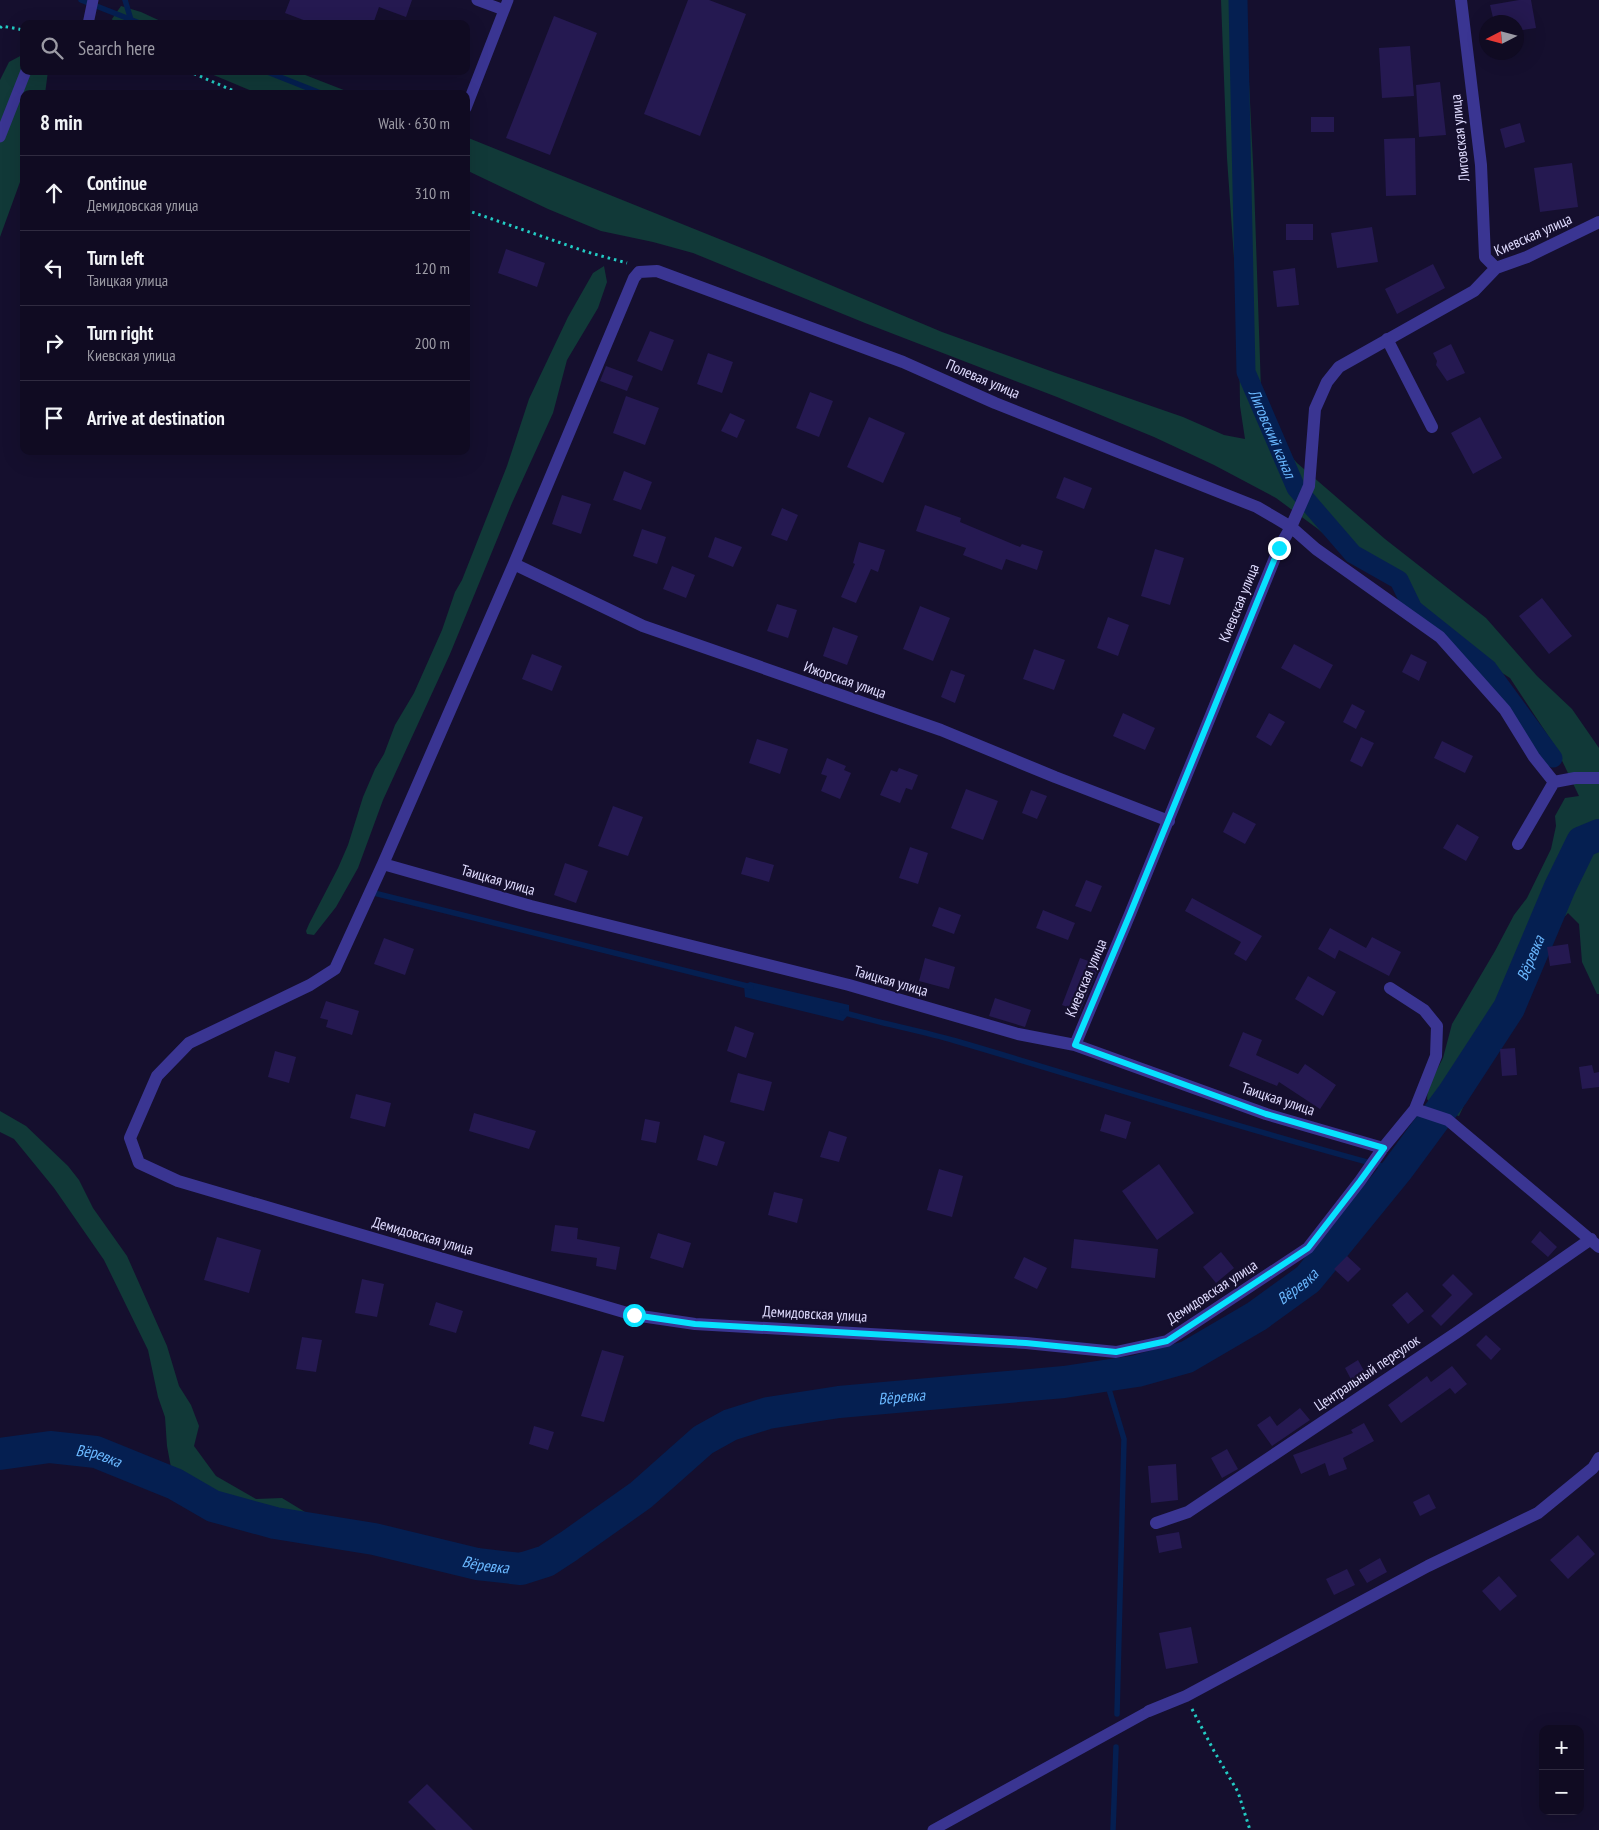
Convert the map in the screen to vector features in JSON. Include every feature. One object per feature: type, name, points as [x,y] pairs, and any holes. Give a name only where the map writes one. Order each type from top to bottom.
[{"type":"street","name":"Лиговская улица","points":[[1461,0],[1481,165],[1485,257],[1496,268]]},
{"type":"street","name":"Киевская улица","points":[[1075,1045],[1169,821],[1279,548],[1291,527],[1309,486],[1315,409],[1327,382],[1339,367],[1474,290],[1496,268],[1527,258],[1599,222]]},
{"type":"street","name":"Полевая улица","points":[[514,564],[634,278],[639,272],[657,271],[903,362],[995,403],[1257,507],[1291,527],[1316,549],[1440,637],[1505,710],[1534,757],[1554,782]]},
{"type":"street","points":[[1388,339],[1432,427]]},
{"type":"street","points":[[383,864],[514,564]]},
{"type":"street","name":"Ижорская улица","points":[[514,564],[643,626],[941,730],[1169,821]]},
{"type":"street","points":[[1518,844],[1554,782],[1575,778],[1599,778]]},
{"type":"street","name":"Таицкая улица","points":[[383,864],[531,906],[849,985],[1018,1034],[1075,1045],[1266,1114],[1384,1148]]},
{"type":"street","name":"Демидовская улица","points":[[383,864],[335,969],[310,985],[189,1043],[157,1076],[130,1138],[138,1163],[178,1181],[634,1315],[695,1324],[1026,1343],[1116,1352],[1167,1341],[1308,1248],[1415,1109],[1436,1056],[1437,1026],[1424,1010],[1390,988]]},
{"type":"street","points":[[1415,1109],[1448,1120],[1595,1243]]},
{"type":"street","name":"Центральный переулок","points":[[1156,1523],[1188,1512],[1448,1338],[1595,1243]]},
{"type":"street","points":[[1149,1711],[1186,1696],[1428,1566],[1538,1513],[1593,1468],[1599,1458]]},
{"type":"lane","points":[[89,20],[93,0]]},
{"type":"lane","points":[[470,98],[506,5],[476,0]]},
{"type":"lane","points":[[0,137],[24,75]]},
{"type":"lane","points":[[933,1830],[1149,1711]]},
{"type":"path","points":[[0,28],[2,26],[20,29]]},
{"type":"path","points":[[197,75],[232,90]]},
{"type":"path","points":[[470,211],[587,252],[630,264]]},
{"type":"path","points":[[1186,1696],[1214,1752],[1238,1792],[1250,1830]]},
{"type":"green space","points":[[1221,0],[1245,0],[1261,390],[1285,449],[1297,463],[1385,539],[1486,618],[1537,676],[1572,709],[1599,748],[1599,994],[1597,994],[1582,962],[1579,924],[1568,913],[1550,933],[1524,948],[1514,969],[1524,997],[1459,1116],[1435,1109],[1427,1099],[1428,1087],[1443,1058],[1452,1024],[1514,915],[1527,898],[1551,849],[1556,826],[1555,816],[1565,798],[1579,796],[1555,746],[1510,678],[1456,643],[1393,584],[1354,562],[1318,529],[1276,498],[1214,465],[1154,437],[1057,397],[865,323],[693,253],[601,231],[548,209],[470,172],[470,139],[764,257],[942,332],[1183,417],[1224,435],[1245,439],[1240,406],[1239,330],[1227,158]]},
{"type":"green space","points":[[121,6],[158,20],[112,20]]},
{"type":"green space","points":[[20,56],[20,75],[47,75],[46,90],[20,90],[20,182],[0,237],[0,80],[9,62]]},
{"type":"green space","points":[[214,75],[305,75],[344,90],[249,90]]},
{"type":"green space","points":[[604,266],[607,282],[598,308],[567,360],[553,413],[512,503],[450,654],[383,800],[358,868],[336,907],[314,935],[307,934],[306,931],[309,924],[348,845],[363,797],[375,769],[384,754],[395,725],[414,693],[442,630],[455,592],[462,580],[507,466],[529,399],[568,317],[593,273]]},
{"type":"green space","points":[[0,1111],[26,1126],[68,1166],[79,1180],[93,1208],[127,1256],[167,1346],[179,1386],[191,1405],[199,1426],[194,1446],[216,1476],[256,1499],[282,1498],[310,1515],[377,1525],[409,1533],[409,1554],[336,1539],[290,1533],[216,1512],[175,1489],[167,1446],[165,1417],[158,1397],[148,1350],[104,1260],[54,1188],[14,1139],[0,1132]]},
{"type":"water","points":[[750,982],[849,1005],[849,1014],[843,1021],[745,997],[744,985]]},
{"type":"building","points":[[290,0],[412,0],[406,17],[379,7],[374,20],[303,20],[285,13]]},
{"type":"building","points":[[688,0],[709,0],[746,14],[700,136],[644,114]]},
{"type":"building","points":[[1531,0],[1536,28],[1524,30],[1524,15],[1492,15],[1490,5]]},
{"type":"building","points":[[554,16],[597,33],[550,155],[506,138]]},
{"type":"building","points":[[1410,46],[1414,96],[1382,98],[1379,48]]},
{"type":"building","points":[[1440,82],[1446,135],[1419,137],[1416,85]]},
{"type":"building","points":[[1311,117],[1334,117],[1334,132],[1311,132]]},
{"type":"building","points":[[1520,123],[1525,142],[1505,148],[1500,129]]},
{"type":"building","points":[[1415,138],[1416,195],[1386,196],[1384,139]]},
{"type":"building","points":[[1572,163],[1578,207],[1540,212],[1534,168]]},
{"type":"building","points":[[1286,224],[1313,224],[1313,240],[1286,240]]},
{"type":"building","points":[[1372,227],[1378,262],[1337,268],[1331,233]]},
{"type":"building","points":[[506,249],[545,263],[537,287],[498,273]]},
{"type":"building","points":[[1433,264],[1445,288],[1397,314],[1385,289]]},
{"type":"building","points":[[1295,268],[1299,305],[1277,307],[1273,271]]},
{"type":"building","points":[[650,331],[674,340],[662,371],[637,361]]},
{"type":"building","points":[[1451,344],[1465,373],[1447,381],[1436,365],[1437,361],[1433,353]]},
{"type":"building","points":[[708,353],[733,362],[722,393],[697,384]]},
{"type":"building","points":[[606,366],[633,376],[627,391],[600,381]]},
{"type":"building","points":[[810,392],[833,401],[819,437],[796,428]]},
{"type":"building","points":[[626,396],[659,408],[645,445],[613,433]]},
{"type":"building","points":[[730,413],[745,420],[737,438],[721,431]]},
{"type":"building","points":[[869,417],[905,433],[883,483],[847,467]]},
{"type":"building","points":[[1480,417],[1502,458],[1473,474],[1451,433]]},
{"type":"building","points":[[624,471],[652,482],[641,510],[613,500]]},
{"type":"building","points":[[1064,477],[1092,488],[1084,509],[1056,498]]},
{"type":"building","points":[[562,495],[591,504],[581,534],[552,524]]},
{"type":"building","points":[[925,505],[961,518],[960,522],[1020,547],[1022,544],[1043,551],[1037,570],[1006,559],[1002,570],[963,555],[966,548],[916,531]]},
{"type":"building","points":[[782,508],[798,515],[787,541],[771,535]]},
{"type":"building","points":[[642,529],[666,537],[657,564],[633,556]]},
{"type":"building","points":[[715,537],[742,547],[733,567],[708,557]]},
{"type":"building","points":[[859,542],[885,550],[878,572],[871,569],[856,603],[841,597],[855,564],[853,563]]},
{"type":"building","points":[[1155,549],[1184,558],[1170,605],[1141,596]]},
{"type":"building","points":[[672,566],[695,575],[686,598],[663,589]]},
{"type":"building","points":[[1542,598],[1572,636],[1549,654],[1519,616]]},
{"type":"building","points":[[777,604],[797,610],[788,638],[767,631]]},
{"type":"building","points":[[920,606],[950,618],[933,661],[903,649]]},
{"type":"building","points":[[1108,617],[1129,625],[1118,656],[1097,648]]},
{"type":"building","points":[[833,627],[858,636],[847,665],[823,656]]},
{"type":"building","points":[[1294,644],[1333,665],[1320,689],[1281,668]]},
{"type":"building","points":[[1034,649],[1065,660],[1054,690],[1023,679]]},
{"type":"building","points":[[532,654],[562,666],[552,691],[522,679]]},
{"type":"building","points":[[1411,654],[1427,662],[1419,681],[1402,672]]},
{"type":"building","points":[[951,670],[965,675],[955,703],[941,697]]},
{"type":"building","points":[[1352,704],[1365,711],[1356,729],[1343,722]]},
{"type":"building","points":[[1123,713],[1155,728],[1145,750],[1113,736]]},
{"type":"building","points":[[1269,713],[1285,722],[1271,746],[1256,737]]},
{"type":"building","points":[[1361,737],[1374,743],[1362,767],[1350,761]]},
{"type":"building","points":[[757,739],[788,749],[780,774],[749,763]]},
{"type":"building","points":[[1442,741],[1473,756],[1465,773],[1434,758]]},
{"type":"building","points":[[827,758],[846,766],[844,770],[851,773],[840,799],[821,791],[827,776],[821,774]]},
{"type":"building","points":[[899,768],[918,775],[912,790],[906,788],[900,803],[880,795],[891,770],[897,772]]},
{"type":"building","points":[[966,789],[998,801],[983,840],[951,828]]},
{"type":"building","points":[[1031,790],[1047,796],[1037,819],[1022,813]]},
{"type":"building","points":[[613,806],[643,817],[628,856],[598,846]]},
{"type":"building","points":[[1233,812],[1256,824],[1245,844],[1223,832]]},
{"type":"building","points":[[1457,824],[1479,837],[1466,861],[1443,848]]},
{"type":"building","points":[[910,847],[928,853],[918,884],[899,878]]},
{"type":"building","points":[[746,857],[774,865],[769,882],[741,874]]},
{"type":"building","points":[[565,863],[588,871],[576,903],[554,895]]},
{"type":"building","points":[[1086,880],[1102,886],[1091,912],[1075,906]]},
{"type":"building","points":[[1192,898],[1262,936],[1246,961],[1234,954],[1241,942],[1185,911]]},
{"type":"building","points":[[939,907],[961,915],[954,934],[932,926]]},
{"type":"building","points":[[1043,910],[1075,923],[1068,940],[1036,928]]},
{"type":"building","points":[[1330,928],[1366,948],[1372,937],[1401,952],[1389,976],[1339,950],[1335,959],[1318,949]]},
{"type":"building","points":[[384,938],[414,949],[405,975],[374,964]]},
{"type":"building","points":[[1568,944],[1571,963],[1550,966],[1547,947]]},
{"type":"building","points":[[925,958],[955,967],[949,989],[919,981]]},
{"type":"building","points":[[1080,958],[1100,965],[1080,1012],[1062,1005]]},
{"type":"building","points":[[1308,976],[1336,992],[1323,1016],[1295,999]]},
{"type":"building","points":[[995,998],[1031,1010],[1025,1027],[989,1016]]},
{"type":"building","points":[[326,1001],[359,1011],[352,1035],[326,1027],[328,1020],[320,1018]]},
{"type":"building","points":[[735,1026],[754,1033],[746,1058],[727,1051]]},
{"type":"building","points":[[1243,1032],[1262,1040],[1256,1055],[1298,1074],[1305,1064],[1336,1085],[1320,1109],[1279,1082],[1277,1086],[1229,1066]]},
{"type":"building","points":[[1515,1048],[1517,1075],[1502,1076],[1500,1049]]},
{"type":"building","points":[[275,1051],[296,1057],[289,1083],[268,1077]]},
{"type":"building","points":[[1592,1065],[1594,1073],[1599,1072],[1599,1087],[1582,1089],[1579,1067]]},
{"type":"building","points":[[738,1073],[772,1082],[764,1111],[730,1102]]},
{"type":"building","points":[[356,1094],[391,1103],[385,1127],[350,1118]]},
{"type":"building","points":[[474,1113],[536,1131],[529,1149],[469,1131]]},
{"type":"building","points":[[1105,1114],[1131,1122],[1126,1139],[1100,1131]]},
{"type":"building","points":[[645,1119],[660,1122],[656,1143],[641,1140]]},
{"type":"building","points":[[829,1131],[847,1137],[839,1162],[820,1157]]},
{"type":"building","points":[[704,1135],[725,1142],[717,1166],[697,1160]]},
{"type":"building","points":[[1159,1164],[1194,1213],[1157,1240],[1122,1191]]},
{"type":"building","points":[[939,1169],[963,1176],[952,1217],[927,1210]]},
{"type":"building","points":[[774,1192],[803,1199],[797,1223],[768,1215]]},
{"type":"building","points":[[555,1225],[578,1228],[577,1239],[620,1247],[616,1270],[596,1266],[597,1258],[551,1251]]},
{"type":"building","points":[[1540,1231],[1557,1247],[1548,1257],[1531,1242]]},
{"type":"building","points":[[658,1233],[691,1243],[683,1268],[650,1258]]},
{"type":"building","points":[[217,1237],[261,1250],[249,1293],[204,1280]]},
{"type":"building","points":[[1074,1239],[1158,1249],[1155,1278],[1071,1268]]},
{"type":"building","points":[[1221,1252],[1234,1268],[1216,1283],[1203,1267]]},
{"type":"building","points":[[1347,1256],[1361,1269],[1348,1282],[1334,1269]]},
{"type":"building","points":[[1024,1257],[1047,1268],[1037,1289],[1014,1278]]},
{"type":"building","points":[[1453,1274],[1473,1294],[1441,1326],[1431,1316],[1452,1295],[1442,1285]]},
{"type":"building","points":[[362,1279],[384,1284],[377,1317],[355,1313]]},
{"type":"building","points":[[1407,1292],[1424,1311],[1408,1324],[1392,1305]]},
{"type":"building","points":[[436,1302],[463,1311],[456,1333],[429,1325]]},
{"type":"building","points":[[1486,1335],[1501,1349],[1491,1360],[1476,1345]]},
{"type":"building","points":[[302,1337],[322,1340],[316,1372],[296,1369]]},
{"type":"building","points":[[602,1350],[624,1356],[604,1422],[581,1416]]},
{"type":"building","points":[[1358,1360],[1368,1378],[1354,1385],[1345,1368]]},
{"type":"building","points":[[1452,1366],[1467,1384],[1455,1394],[1450,1388],[1401,1423],[1388,1405],[1427,1376],[1431,1382]]},
{"type":"building","points":[[1300,1408],[1310,1420],[1272,1446],[1257,1425],[1270,1416],[1277,1426]]},
{"type":"building","points":[[1364,1423],[1374,1441],[1343,1458],[1347,1469],[1329,1476],[1325,1463],[1301,1474],[1293,1455],[1353,1433],[1351,1430]]},
{"type":"building","points":[[534,1426],[554,1432],[548,1450],[529,1444]]},
{"type":"building","points":[[1227,1449],[1238,1469],[1222,1478],[1211,1458]]},
{"type":"building","points":[[1176,1464],[1178,1500],[1151,1503],[1148,1466]]},
{"type":"building","points":[[1429,1494],[1436,1508],[1420,1516],[1413,1502]]},
{"type":"building","points":[[1179,1532],[1182,1548],[1159,1553],[1156,1536]]},
{"type":"building","points":[[1578,1535],[1595,1554],[1568,1579],[1550,1560]]},
{"type":"building","points":[[1380,1558],[1387,1572],[1367,1583],[1359,1570]]},
{"type":"building","points":[[1347,1569],[1355,1585],[1334,1595],[1326,1579]]},
{"type":"building","points":[[1499,1576],[1517,1596],[1500,1611],[1482,1591]]},
{"type":"building","points":[[1191,1627],[1198,1663],[1166,1669],[1159,1633]]},
{"type":"building","points":[[427,1784],[473,1830],[436,1830],[408,1802]]},
{"type":"waterway","points":[[81,0],[132,20]]},
{"type":"waterway","points":[[125,0],[131,20]]},
{"type":"waterway","name":"Лиговский канал","points":[[1238,0],[1246,372],[1296,488],[1353,554],[1399,580],[1413,609],[1488,669],[1553,758]]},
{"type":"waterway","points":[[275,75],[313,90]]},
{"type":"waterway","name":"Вёревка","points":[[0,1454],[50,1447],[96,1452],[175,1484],[213,1506],[275,1523],[374,1539],[477,1564],[521,1569],[546,1561],[569,1546],[641,1495],[703,1440],[730,1425],[768,1413],[839,1402],[1064,1382],[1137,1371],[1187,1357],[1257,1316],[1308,1279],[1397,1170],[1453,1094],[1509,1008],[1560,887],[1582,842],[1599,835]]},
{"type":"waterway","points":[[370,892],[751,987]]},
{"type":"waterway","points":[[842,1012],[956,1041],[1397,1170]]},
{"type":"waterway","points":[[1105,1376],[1124,1439],[1117,1714]]},
{"type":"waterway","points":[[1113,1830],[1116,1747]]},
{"type":"route","points":[[634,1315],[695,1324],[1026,1343],[1116,1352],[1167,1341],[1308,1248],[1384,1148],[1266,1114],[1075,1045],[1169,821],[1189,767],[1279,548]]}]
